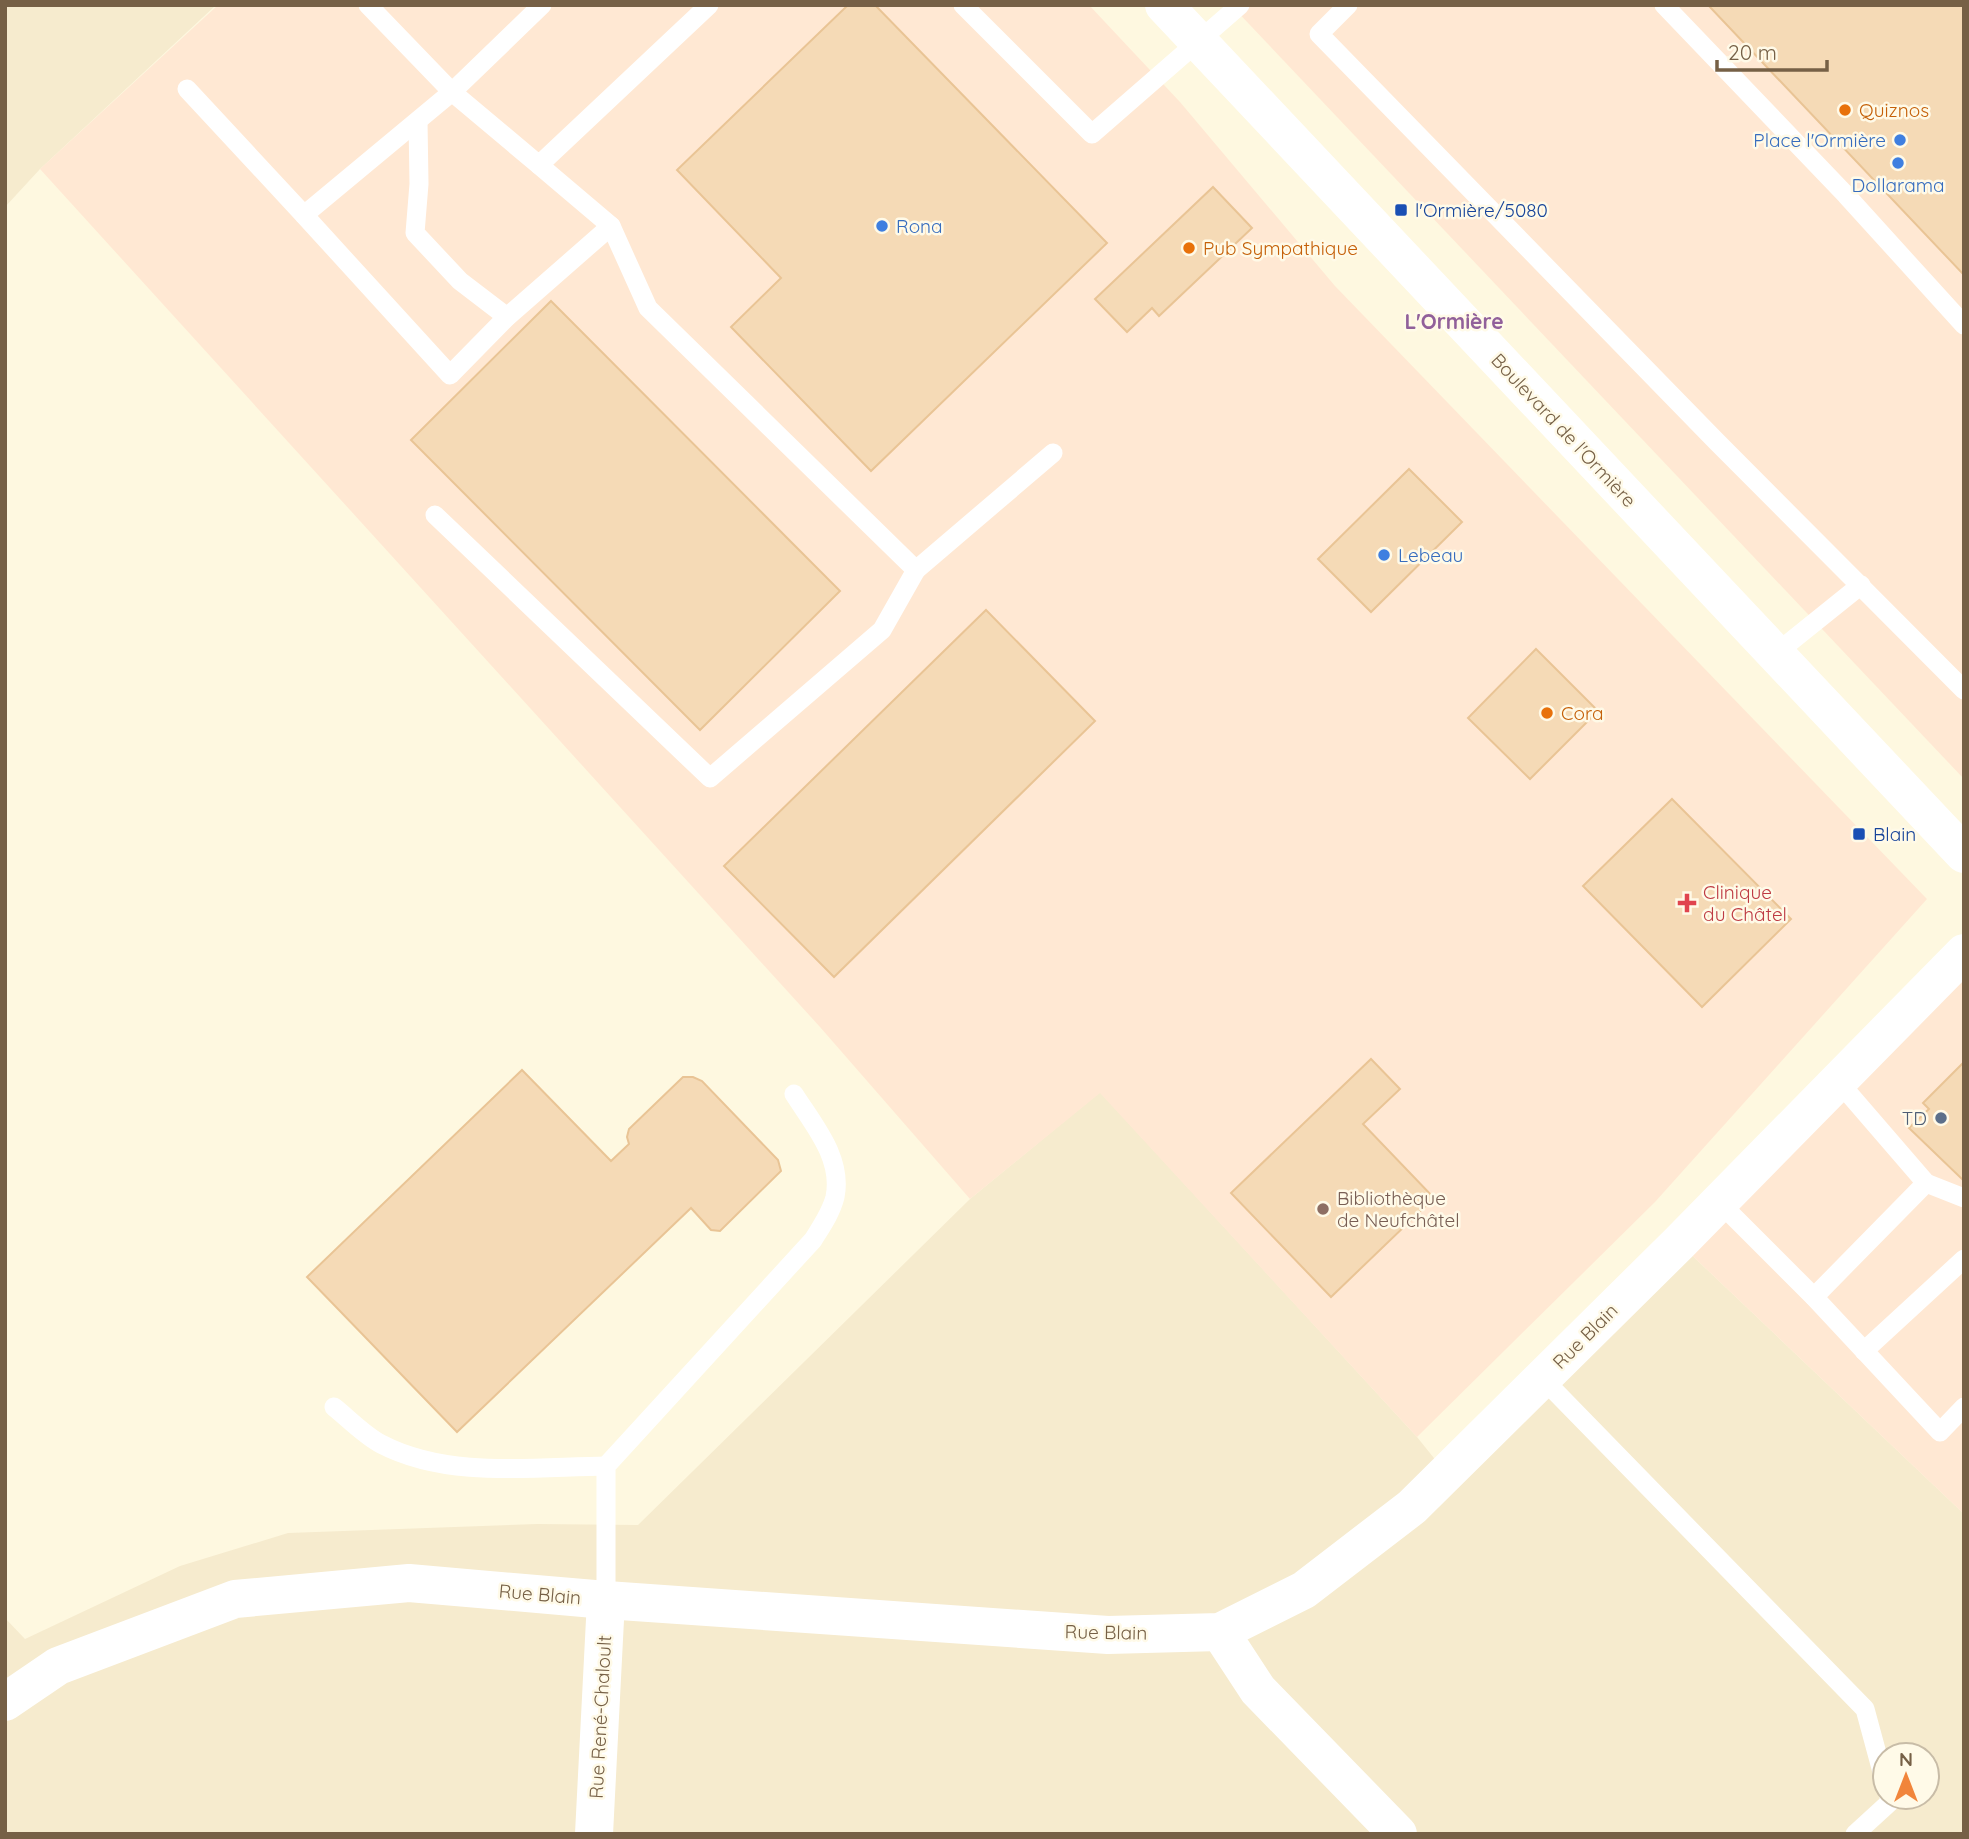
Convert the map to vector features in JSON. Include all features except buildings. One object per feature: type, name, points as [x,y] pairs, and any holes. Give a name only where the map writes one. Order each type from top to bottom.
[{"type":"street","name":"Boulevard de l'Ormière","points":[[1164,5],[1964,854]]},
{"type":"street","name":"Rue Blain","points":[[5,1702],[58,1666],[235,1599],[409,1583],[606,1600],[1108,1635],[1220,1632],[1304,1590],[1412,1507],[1543,1379],[1964,953]]},
{"type":"street","name":"Rue René-Chaloult","points":[[594,1834],[606,1600]]},
{"type":"street","points":[[1220,1632],[1258,1690],[1398,1834]]},
{"type":"lane","points":[[368,5],[452,92],[611,226],[648,308],[916,570]]},
{"type":"lane","points":[[382,20],[397,5]]},
{"type":"lane","points":[[303,215],[452,92],[542,5]]},
{"type":"lane","points":[[539,164],[709,5]]},
{"type":"lane","points":[[962,5],[1092,134],[1240,5]]},
{"type":"lane","points":[[1348,5],[1319,34],[1717,442],[1964,690]]},
{"type":"lane","points":[[1664,5],[1846,195],[1964,325]]},
{"type":"lane","points":[[187,89],[450,375],[507,317],[611,226]]},
{"type":"lane","points":[[418,121],[419,184],[415,233],[460,281],[507,317]]},
{"type":"lane","points":[[435,515],[710,778],[881,630],[916,570],[1053,453]]},
{"type":"lane","points":[[1775,654],[1861,585]]},
{"type":"lane","points":[[1838,1081],[1926,1183],[1964,1198]]},
{"type":"lane","points":[[606,1600],[606,1466],[813,1240],[826,1219],[835,1196],[831,1152],[794,1094]]},
{"type":"lane","points":[[1814,1297],[1926,1183]]},
{"type":"lane","points":[[1719,1202],[1814,1297],[1940,1432],[1964,1407]]},
{"type":"lane","points":[[1864,1351],[1964,1259]]},
{"type":"lane","points":[[1543,1379],[1865,1709],[1874,1741]]},
{"type":"lane","points":[[334,1407],[379,1443],[408,1455],[467,1468],[606,1466]]},
{"type":"lane","points":[[1855,1834],[1880,1811]]},
{"type":"shaded area","points":[[5,5],[216,5],[40,169],[5,207]]},
{"type":"shaded area","points":[[218,5],[1089,5],[1180,102],[1335,286],[1927,899],[1655,1202],[1417,1437],[1100,1093],[970,1199],[820,1027],[40,169]]},
{"type":"shaded area","points":[[1231,5],[1964,5],[1964,779]]},
{"type":"shaded area","points":[[1964,953],[1964,1514],[1679,1243]]},
{"type":"shaded area","points":[[1100,1092],[1417,1437],[1446,1473],[1679,1243],[1964,1514],[1964,1834],[5,1834],[5,1618],[25,1639],[180,1566],[288,1533],[537,1524],[638,1525],[970,1199]]},
{"type":"place","name":"Quiznos","points":[[1845,110]]},
{"type":"place","name":"Place l'Ormière","points":[[1900,140]]},
{"type":"place","name":"Dollarama","points":[[1898,163]]},
{"type":"place","name":"l'Ormière/5080","points":[[1401,210]]},
{"type":"place","name":"Rona","points":[[882,226]]},
{"type":"place","name":"Pub Sympathique","points":[[1189,248]]},
{"type":"place","name":"Lebeau","points":[[1384,555]]},
{"type":"place","name":"Cora","points":[[1547,713]]},
{"type":"place","name":"Blain","points":[[1859,834]]},
{"type":"place","name":"Clinique du Châtel","points":[[1687,903]]},
{"type":"place","name":"TD","points":[[1941,1118]]},
{"type":"place","name":"Bibliothèque de Neufchâtel","points":[[1323,1209]]},
{"type":"district","name":"L'Ormière","points":[[1454,321]]}]
